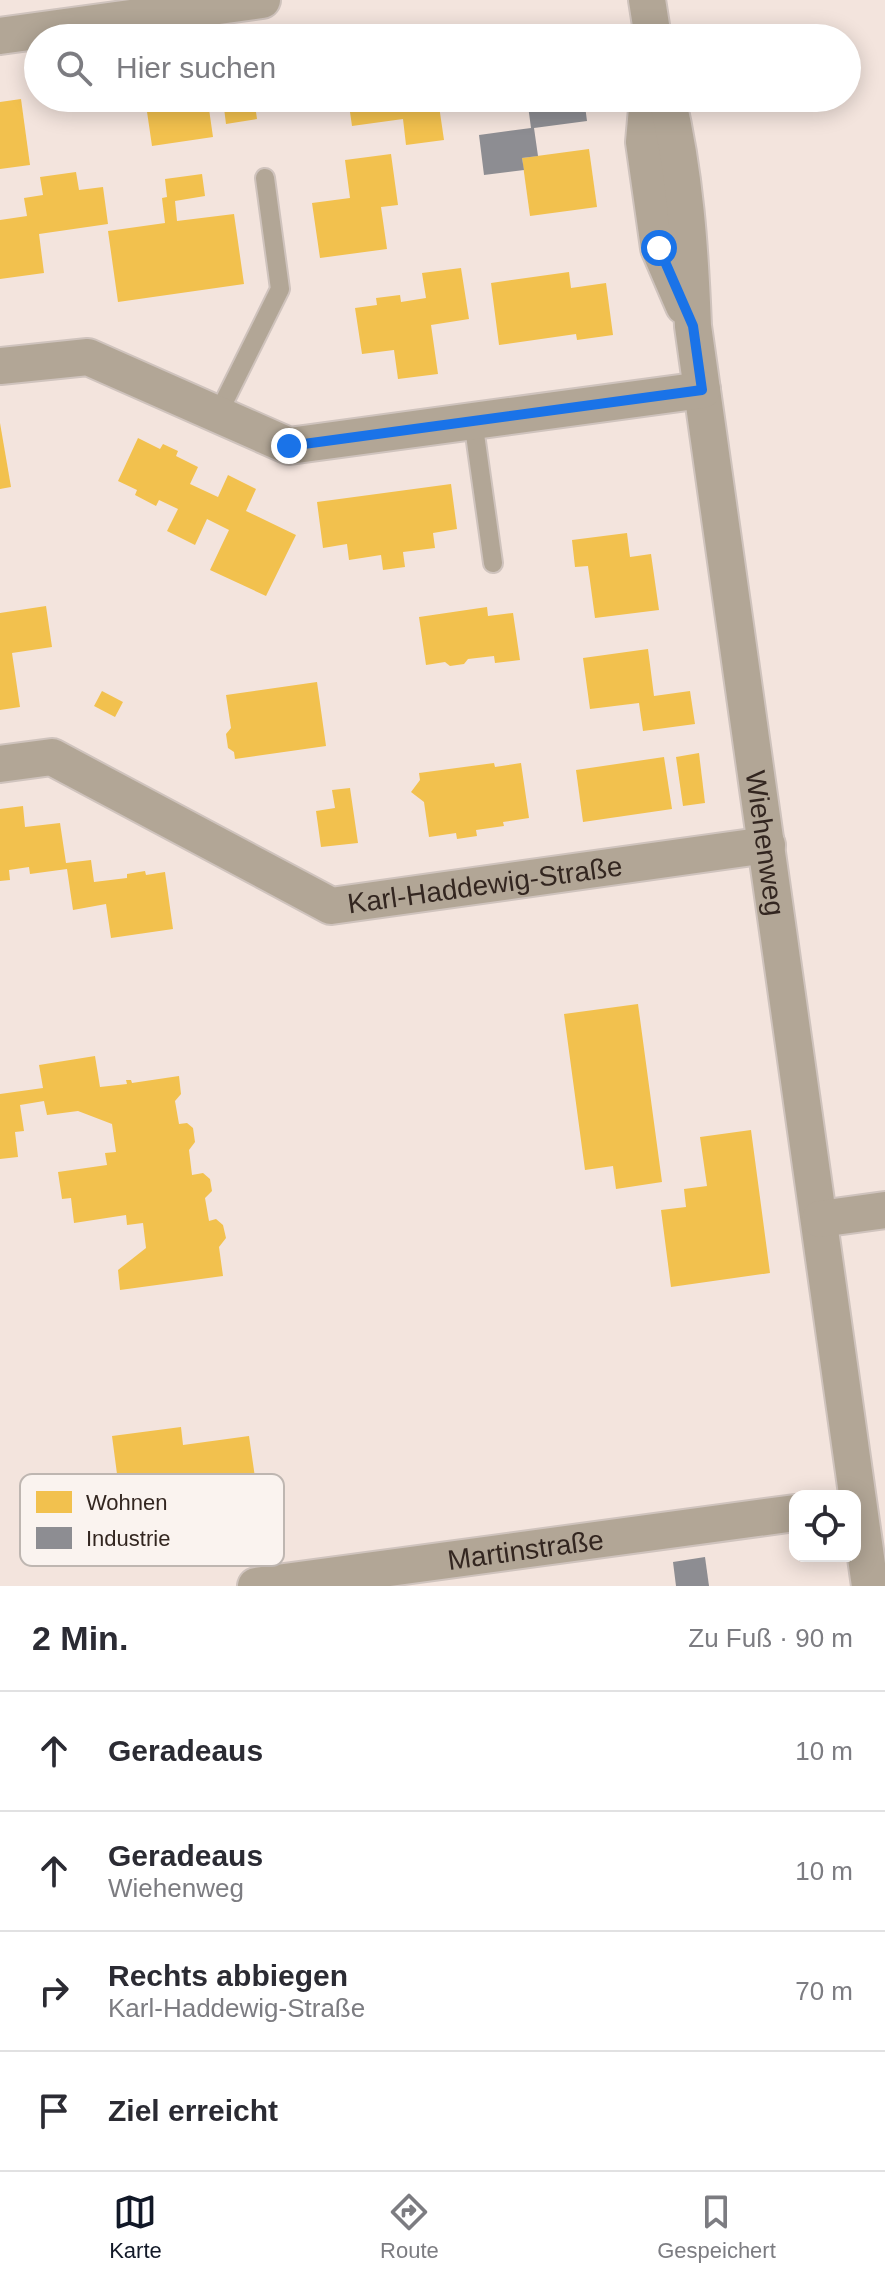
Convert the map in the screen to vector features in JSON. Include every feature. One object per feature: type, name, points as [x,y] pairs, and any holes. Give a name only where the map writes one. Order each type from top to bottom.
[{"type":"street","points":[[87,24],[262,0]]},
{"type":"street","points":[[0,36],[24,33]]},
{"type":"street","points":[[647,112],[644,142],[659,248],[693,326]]},
{"type":"street","name":"Wiehenweg","points":[[670,112],[689,243],[693,326],[820,1219],[854,1490]]},
{"type":"street","points":[[0,366],[88,357],[289,446],[702,390]]},
{"type":"street","name":"Karl-Haddewig-Straße","points":[[0,764],[52,757],[331,906],[767,845]]},
{"type":"street","points":[[820,1219],[885,1210]]},
{"type":"street","name":"Martinstraße","points":[[256,1586],[789,1514]]},
{"type":"street","name":"Wiehenweg","points":[[861,1534],[870,1586]]},
{"type":"lane","points":[[218,414],[280,289],[265,178]]},
{"type":"lane","points":[[473,420],[493,563]]},
{"type":"building: Wohnen","points":[[21,99],[30,165],[0,169],[0,102]]},
{"type":"building: Wohnen","points":[[147,112],[209,112],[213,137],[152,146]]},
{"type":"building: Wohnen","points":[[224,112],[256,112],[257,119],[226,124]]},
{"type":"building: Wohnen","points":[[350,112],[440,112],[444,140],[406,145],[403,119],[352,126]]},
{"type":"building: Wohnen","points":[[589,149],[597,207],[530,216],[522,158]]},
{"type":"building: Wohnen","points":[[391,154],[398,205],[381,207],[387,249],[320,258],[312,203],[350,198],[345,160]]},
{"type":"building: Wohnen","points":[[76,172],[79,190],[103,187],[108,224],[39,234],[44,273],[0,279],[0,220],[27,216],[24,198],[43,195],[40,177]]},
{"type":"building: Wohnen","points":[[202,174],[205,196],[175,201],[177,221],[234,214],[244,284],[118,302],[108,231],[165,223],[162,198],[167,197],[165,179]]},
{"type":"building: Wohnen","points":[[461,268],[469,319],[431,325],[438,374],[398,379],[394,350],[362,354],[355,308],[377,305],[376,298],[400,295],[401,302],[426,298],[422,273]]},
{"type":"building: Wohnen","points":[[569,272],[571,288],[606,283],[613,335],[577,340],[576,334],[499,345],[491,283]]},
{"type":"building: Wohnen","points":[[0,423],[11,487],[0,489]]},
{"type":"building: Wohnen","points":[[138,438],[160,449],[163,444],[178,451],[176,456],[198,467],[190,484],[218,497],[228,475],[256,489],[246,511],[296,535],[266,596],[210,570],[229,530],[207,519],[195,545],[167,531],[178,509],[159,500],[156,506],[135,495],[137,490],[118,481]]},
{"type":"building: Wohnen","points":[[451,484],[457,529],[433,533],[435,548],[403,552],[405,567],[383,570],[381,555],[349,560],[347,544],[323,548],[317,502]]},
{"type":"building: Wohnen","points":[[627,533],[630,557],[651,554],[659,610],[595,618],[588,566],[575,567],[572,540]]},
{"type":"building: Wohnen","points":[[46,606],[52,647],[12,653],[20,707],[0,710],[0,613]]},
{"type":"building: Wohnen","points":[[487,607],[488,616],[513,613],[520,660],[495,663],[494,656],[468,659],[464,664],[450,666],[445,662],[426,665],[419,617]]},
{"type":"building: Wohnen","points":[[648,649],[654,696],[690,691],[695,724],[643,731],[639,703],[590,709],[583,658]]},
{"type":"building: Wohnen","points":[[317,682],[326,746],[235,759],[234,752],[228,748],[226,734],[231,728],[226,695]]},
{"type":"building: Wohnen","points":[[102,691],[123,702],[115,717],[94,706]]},
{"type":"building: Wohnen","points":[[699,753],[705,803],[683,806],[676,757]]},
{"type":"building: Wohnen","points":[[664,757],[672,809],[583,822],[576,770]]},
{"type":"building: Wohnen","points":[[494,763],[495,767],[521,763],[529,818],[476,830],[477,836],[457,839],[456,833],[429,837],[424,802],[411,792],[420,780],[419,773]]},
{"type":"building: Wohnen","points":[[350,788],[358,843],[321,847],[316,811],[335,808],[332,790]]},
{"type":"building: Wohnen","points":[[23,806],[25,827],[60,823],[66,863],[91,860],[94,882],[127,878],[127,874],[145,871],[146,875],[165,872],[173,929],[111,938],[106,904],[73,910],[67,869],[30,874],[29,867],[9,870],[10,880],[0,881],[0,809]]},
{"type":"building: Wohnen","points":[[638,1004],[662,1182],[616,1189],[613,1166],[585,1170],[564,1014]]},
{"type":"building: Wohnen","points":[[95,1056],[100,1087],[127,1084],[126,1080],[132,1083],[179,1076],[181,1094],[175,1101],[179,1124],[187,1123],[193,1128],[195,1142],[189,1150],[192,1175],[203,1173],[210,1179],[212,1191],[205,1198],[209,1221],[216,1219],[223,1225],[226,1238],[219,1247],[223,1276],[120,1290],[118,1270],[146,1248],[143,1223],[127,1225],[126,1215],[74,1223],[71,1198],[62,1199],[58,1172],[107,1165],[105,1153],[116,1152],[112,1124],[78,1111],[47,1115],[44,1101],[20,1105],[24,1131],[15,1132],[18,1157],[0,1159],[0,1094],[43,1088],[39,1065]]},
{"type":"building: Wohnen","points":[[751,1130],[770,1273],[671,1287],[661,1210],[686,1207],[684,1189],[707,1186],[700,1137]]},
{"type":"building: Wohnen","points":[[181,1427],[183,1445],[249,1436],[255,1474],[117,1474],[112,1436]]},
{"type":"building: Industrie","points":[[529,112],[586,112],[587,121],[534,128],[538,156],[522,158],[524,170],[484,175],[479,135],[531,128]]},
{"type":"building: Industrie","points":[[705,1557],[709,1586],[676,1586],[673,1562]]},
{"type":"route","points":[[289,446],[702,390],[693,326],[659,248]]}]
